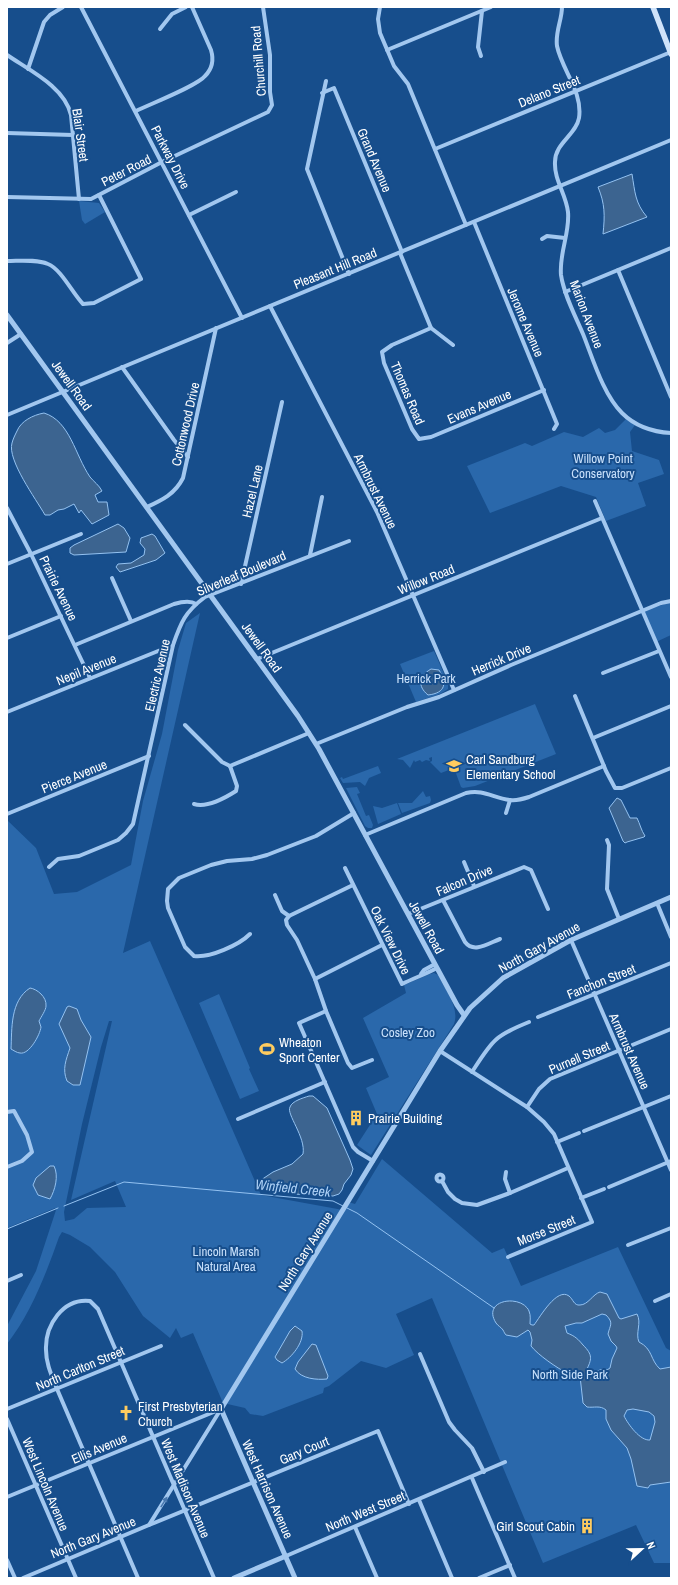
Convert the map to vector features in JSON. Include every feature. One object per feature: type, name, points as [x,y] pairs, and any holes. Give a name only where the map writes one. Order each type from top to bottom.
[{"type":"main road","points":[[653,7],[671,53]]},
{"type":"street","points":[[28,69],[44,22],[53,12],[63,7]]},
{"type":"street","name":"Parkway Drive","points":[[81,7],[242,318]]},
{"type":"street","points":[[160,29],[172,14],[186,7]]},
{"type":"street","points":[[136,111],[199,82],[211,69],[211,50],[192,7]]},
{"type":"street","name":"Churchill Road","points":[[263,7],[270,55],[270,92],[272,105],[268,112]]},
{"type":"street","points":[[380,7],[378,25],[387,50],[394,66],[408,84],[466,226]]},
{"type":"street","points":[[387,50],[491,7]]},
{"type":"street","name":"Marion Avenue","points":[[562,7],[557,34],[557,46],[575,92],[579,118],[572,132],[561,144],[555,161],[556,173],[568,211],[568,221],[561,264],[562,280],[565,292],[606,390],[616,407],[626,417],[643,428],[657,432],[671,433]]},
{"type":"street","points":[[481,56],[478,47],[482,11]]},
{"type":"street","name":"Delano Street","points":[[435,149],[671,53]]},
{"type":"street","name":"Blair Street","points":[[7,55],[55,89],[64,98],[69,109],[73,135],[79,199]]},
{"type":"street","points":[[326,81],[322,93],[307,169],[349,274]]},
{"type":"street","name":"Grand Avenue","points":[[322,93],[334,88],[431,328],[453,346]]},
{"type":"street","name":"Peter Road","points":[[7,197],[91,199],[162,162],[268,112]]},
{"type":"street","points":[[7,133],[73,135]]},
{"type":"street","name":"Pleasant Hill Road","points":[[7,415],[671,140]]},
{"type":"street","points":[[189,215],[236,192]]},
{"type":"street","points":[[7,261],[40,262],[49,264],[58,272],[83,304],[94,303],[141,279],[99,195]]},
{"type":"street","name":"Jerome Avenue","points":[[474,222],[544,390],[557,424],[554,429]]},
{"type":"street","points":[[542,239],[547,236],[565,238]]},
{"type":"street","points":[[565,292],[671,248]]},
{"type":"street","points":[[618,270],[671,397]]},
{"type":"street","name":"Armbrust Avenue","points":[[270,306],[377,512],[454,690]]},
{"type":"street","name":"Jewell Road","points":[[7,315],[309,733],[457,1005],[464,1015]]},
{"type":"street","name":"Cottonwood Drive","points":[[147,508],[166,498],[175,491],[183,478],[216,328]]},
{"type":"street","name":"Thomas Road","points":[[421,438],[419,439],[412,429],[384,363],[382,352],[392,345],[431,328]]},
{"type":"street","points":[[7,343],[21,334]]},
{"type":"street","points":[[122,367],[174,440],[188,457]]},
{"type":"street","name":"Evans Avenue","points":[[421,438],[431,437],[544,390]]},
{"type":"street","name":"Hazel Lane","points":[[240,584],[282,402]]},
{"type":"street","points":[[310,556],[322,498]]},
{"type":"street","points":[[595,501],[671,677]]},
{"type":"street","name":"Prairie Avenue","points":[[7,508],[31,554],[90,678]]},
{"type":"street","name":"Willow Road","points":[[257,659],[602,518]]},
{"type":"street","points":[[7,564],[80,534]]},
{"type":"street","name":"Silverleaf Boulevard","points":[[75,645],[180,602],[193,602],[196,604],[210,595],[349,541]]},
{"type":"street","points":[[112,578],[132,621]]},
{"type":"street","name":"Herrick Drive","points":[[316,744],[407,706],[439,697],[642,611],[671,601]]},
{"type":"street","name":"Electric Avenue","points":[[48,867],[58,858],[82,855],[118,840],[126,833],[132,824],[173,645],[184,617],[196,604]]},
{"type":"street","points":[[7,638],[61,616]]},
{"type":"street","name":"Nepil Avenue","points":[[7,712],[173,645]]},
{"type":"street","points":[[603,674],[659,651]]},
{"type":"street","points":[[575,696],[604,766],[613,785],[617,789],[671,768]]},
{"type":"street","points":[[593,738],[671,706]]},
{"type":"street","points":[[185,725],[222,762],[230,766],[237,786],[236,790],[206,805],[200,806],[194,804]]},
{"type":"street","points":[[230,766],[309,733]]},
{"type":"street","name":"Pierce Avenue","points":[[7,814],[148,756]]},
{"type":"street","points":[[365,835],[466,793],[482,792],[510,800],[520,800],[604,766]]},
{"type":"street","points":[[506,813],[510,800]]},
{"type":"street","points":[[250,934],[240,942],[207,956],[194,956],[185,947],[168,908],[168,889],[179,878],[206,867],[227,862],[259,858],[316,836],[354,814]]},
{"type":"street","points":[[606,840],[609,845],[607,889],[619,919]]},
{"type":"street","points":[[464,862],[474,886]]},
{"type":"street","name":"Oak View Drive","points":[[345,868],[402,984],[421,974],[426,974],[436,966]]},
{"type":"street","name":"Falcon Drive","points":[[408,914],[521,868],[528,868],[533,873],[548,909]]},
{"type":"street","points":[[353,885],[289,916],[286,920],[287,925],[298,940],[316,979],[326,1011],[350,1067],[352,1068],[372,1060]]},
{"type":"street","points":[[276,895],[282,911],[289,916]]},
{"type":"street","name":"North Gary Avenue","points":[[22,1578],[149,1526],[440,1051],[464,1015],[483,995],[503,978],[571,940],[671,897]]},
{"type":"street","points":[[443,900],[469,947],[478,948],[500,939]]},
{"type":"street","points":[[656,903],[671,937]]},
{"type":"street","name":"Armbrust Avenue","points":[[571,940],[643,1107],[669,1162],[671,1170]]},
{"type":"street","points":[[316,979],[382,945]]},
{"type":"street","name":"Fanchon Street","points":[[538,1017],[671,963]]},
{"type":"street","points":[[326,1011],[299,1023],[353,1147],[358,1152],[373,1161]]},
{"type":"street","points":[[472,1072],[493,1040],[506,1031],[529,1022]]},
{"type":"street","name":"Purnell Street","points":[[527,1107],[539,1089],[550,1079],[671,1029]]},
{"type":"street","points":[[440,1051],[527,1107],[544,1122],[554,1134],[581,1198]]},
{"type":"street","points":[[238,1119],[325,1082]]},
{"type":"street","points":[[584,1131],[671,1096]]},
{"type":"street","points":[[7,1112],[14,1111],[27,1135],[32,1152],[22,1161],[7,1167]]},
{"type":"street","points":[[557,1142],[579,1133]]},
{"type":"street","points":[[609,1187],[669,1162]]},
{"type":"street","points":[[442,1181],[452,1196],[462,1203],[470,1205],[481,1204],[568,1168]]},
{"type":"street","points":[[506,1172],[505,1179],[510,1193]]},
{"type":"street","name":"Morse Street","points":[[508,1256],[592,1222],[581,1198],[604,1189]]},
{"type":"street","points":[[628,1245],[671,1228]]},
{"type":"street","points":[[7,1281],[20,1275]]},
{"type":"street","points":[[655,1301],[671,1294]]},
{"type":"street","name":"West Madison Avenue","points":[[138,1578],[57,1389],[48,1363],[46,1339],[49,1328],[58,1314],[76,1302],[90,1301],[96,1306],[214,1578]]},
{"type":"street","name":"North Carlton Street","points":[[7,1409],[161,1346]]},
{"type":"street","points":[[420,1354],[449,1422],[454,1430],[472,1448],[484,1472]]},
{"type":"street","name":"Ellis Avenue","points":[[7,1497],[221,1409]]},
{"type":"street","name":"West Harrison Avenue","points":[[221,1409],[295,1578]]},
{"type":"street","name":"West Lincoln Avenue","points":[[7,1419],[76,1578]]},
{"type":"street","name":"Gary Court","points":[[149,1526],[378,1431],[409,1504]]},
{"type":"street","name":"North West Street","points":[[234,1578],[472,1478],[505,1462]]},
{"type":"street","points":[[472,1478],[515,1578]]},
{"type":"street","points":[[419,1500],[452,1578]]},
{"type":"street","points":[[355,1527],[377,1578]]},
{"type":"street","points":[[7,1560],[15,1578]]},
{"type":"street","points":[[479,1578],[510,1565]]},
{"type":"green space","points":[[79,201],[99,203],[105,212],[85,224],[82,220]]},
{"type":"green space","name":"Willow Point Conservatory","points":[[626,419],[635,425],[630,432],[632,451],[659,460],[664,474],[638,483],[646,506],[606,521],[596,497],[561,486],[490,513],[467,466],[525,443],[532,446],[564,432],[583,437],[599,428],[605,433],[615,430]]},
{"type":"green space","points":[[671,602],[671,635],[656,642],[643,611]]},
{"type":"green space","points":[[200,613],[123,953],[150,941],[261,1195],[343,1210],[348,1202],[355,1204],[382,1159],[492,1253],[504,1248],[521,1286],[618,1247],[666,1348],[671,1351],[671,1563],[654,1563],[636,1525],[543,1563],[432,1298],[396,1314],[414,1355],[386,1368],[361,1361],[329,1386],[324,1388],[323,1393],[263,1416],[250,1414],[245,1408],[223,1403],[193,1333],[181,1338],[176,1328],[170,1338],[143,1316],[115,1272],[90,1247],[62,1232],[31,1306],[16,1332],[7,1344],[7,1326],[36,1271],[56,1210],[55,1208],[7,1228],[7,820],[36,848],[54,894],[77,892],[131,865],[143,801],[162,734],[178,650],[186,623]],"holes":[[[109,1021],[112,1021],[71,1200],[115,1181],[126,1207],[87,1208],[74,1219],[65,1221],[64,1212],[82,1124],[101,1047]]]},
{"type":"green space","name":"Herrick Park","points":[[434,651],[448,683],[448,689],[440,694],[416,702],[400,664]]},
{"type":"green space","points":[[535,704],[556,754],[475,786],[463,788],[461,787],[454,768],[441,773],[430,762],[432,761],[432,757],[429,758],[430,761],[426,760],[422,762],[420,760],[415,762],[414,760],[410,768],[403,760],[397,759]]},
{"type":"green space","points":[[378,766],[381,773],[369,778],[365,786],[360,782],[343,783],[340,778],[342,777],[343,779]]},
{"type":"green space","points":[[357,787],[360,793],[357,794],[366,816],[369,815],[373,825],[372,828],[365,826],[346,788]]},
{"type":"green space","points":[[423,791],[426,797],[430,796],[430,803],[402,813],[398,803],[412,803]]},
{"type":"green space","points":[[397,803],[401,814],[378,824],[373,806],[382,808]]},
{"type":"green space","name":"Cosley Zoo","points":[[434,973],[438,975],[448,992],[455,1012],[454,1024],[371,1155],[357,1145],[377,1114],[366,1088],[389,1077],[363,1018],[406,993],[404,985]]},
{"type":"green space","points":[[219,994],[259,1091],[240,1099],[199,1003]]},
{"type":"water","points":[[632,174],[638,202],[647,217],[603,234],[604,210],[598,187]]},
{"type":"water","points":[[44,413],[53,417],[66,431],[90,477],[102,491],[95,495],[98,502],[107,502],[109,515],[92,524],[81,510],[79,513],[74,504],[58,510],[50,515],[45,515],[29,490],[14,459],[12,443],[19,427],[24,421]]},
{"type":"water","points":[[118,524],[124,528],[130,538],[126,552],[74,555],[70,553],[70,548],[74,545]]},
{"type":"water","points":[[152,534],[155,536],[165,553],[156,560],[120,572],[116,567],[118,564],[131,563],[144,555],[145,549],[140,543],[141,538]]},
{"type":"water","points":[[431,669],[439,670],[444,683],[442,690],[428,695],[422,688],[421,681],[424,675]]},
{"type":"water","points":[[617,798],[621,800],[630,818],[637,818],[645,836],[644,837],[625,843],[623,841],[609,808]]},
{"type":"water","points":[[30,988],[36,990],[43,997],[46,1003],[46,1008],[39,1021],[41,1027],[39,1035],[27,1051],[19,1053],[11,1049],[13,1016],[19,1000]]},
{"type":"water","points":[[69,1006],[77,1009],[81,1020],[91,1037],[80,1085],[73,1085],[67,1081],[65,1072],[65,1064],[70,1048],[59,1024],[67,1007]]},
{"type":"water","points":[[313,1096],[327,1108],[353,1169],[342,1190],[339,1194],[333,1196],[294,1194],[262,1186],[261,1180],[273,1172],[292,1164],[303,1154],[302,1140],[291,1115],[290,1107],[298,1100]]},
{"type":"water","points":[[50,1166],[54,1166],[56,1178],[55,1187],[50,1199],[38,1195],[33,1185],[36,1178]]},
{"type":"water","points":[[600,1292],[607,1294],[619,1318],[621,1319],[637,1314],[639,1321],[639,1342],[647,1348],[654,1362],[660,1369],[671,1367],[671,1482],[650,1485],[648,1488],[637,1486],[627,1448],[611,1430],[606,1419],[606,1410],[599,1407],[587,1407],[583,1403],[580,1376],[563,1371],[538,1353],[531,1346],[532,1340],[528,1330],[517,1337],[506,1335],[496,1323],[493,1315],[494,1309],[498,1304],[512,1301],[519,1302],[529,1311],[530,1324],[534,1325],[549,1304],[559,1296],[564,1294],[569,1296],[578,1305],[583,1305]],"holes":[[[602,1314],[606,1315],[611,1322],[608,1334],[611,1341],[617,1348],[610,1368],[588,1374],[586,1371],[590,1360],[590,1354],[578,1339],[567,1333],[565,1326],[582,1323]],[[633,1409],[649,1412],[654,1416],[655,1422],[650,1440],[646,1440],[638,1435],[624,1416],[627,1410]]]},
{"type":"water","points":[[295,1326],[302,1331],[301,1340],[293,1354],[282,1363],[275,1357],[290,1331]]},
{"type":"water","points":[[312,1344],[316,1345],[328,1376],[327,1379],[305,1377],[295,1369],[298,1362]]},
{"type":"waterway","name":"Winfield Creek","points":[[64,1206],[124,1182],[333,1201],[343,1206]]},
{"type":"waterway","name":"Winfield Creek","points":[[7,1229],[58,1208]]},
{"type":"waterway","name":"Winfield Creek","points":[[347,1208],[357,1213],[494,1308]]},
{"type":"place","name":"Carl Sandburg Elementary School","points":[[454,766]]},
{"type":"place","name":"Wheaton Sport Center","points":[[267,1049]]},
{"type":"place","name":"Prairie Building","points":[[356,1118]]},
{"type":"place","name":"First Presbyterian Church","points":[[126,1413]]},
{"type":"place","name":"Girl Scout Cabin","points":[[587,1526]]},
{"type":"park label","name":"Lincoln Marsh Natural Area","points":[[226,1258]]},
{"type":"park label","name":"North Side Park","points":[[570,1374]]}]
